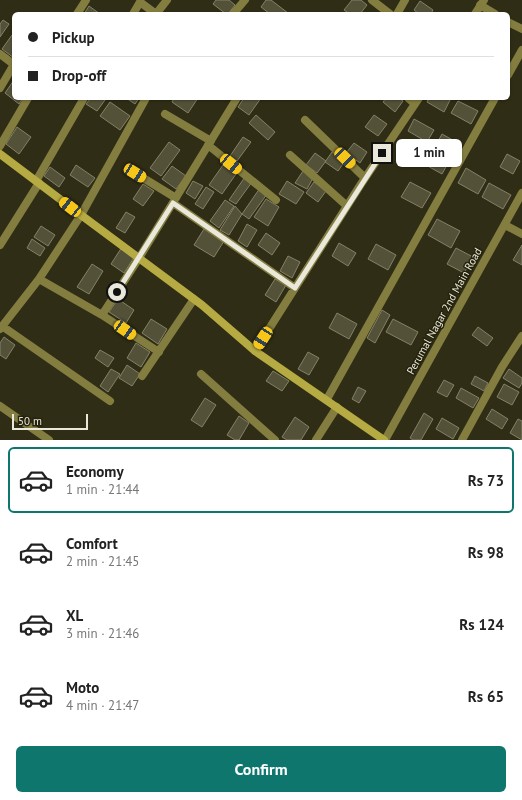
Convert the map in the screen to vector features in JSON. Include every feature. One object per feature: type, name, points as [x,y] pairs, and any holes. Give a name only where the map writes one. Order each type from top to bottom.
[{"type":"street","points":[[78,12],[86,0]]},
{"type":"street","points":[[158,12],[167,0]]},
{"type":"street","points":[[235,12],[245,0]]},
{"type":"street","points":[[372,0],[387,12]]},
{"type":"street","points":[[398,12],[405,0]]},
{"type":"street","points":[[134,12],[139,1],[153,12]]},
{"type":"street","points":[[476,12],[482,3],[493,12]]},
{"type":"street","points":[[510,23],[522,29]]},
{"type":"street","points":[[510,71],[522,50]]},
{"type":"street","points":[[0,54],[12,63]]},
{"type":"street","points":[[0,88],[12,68]]},
{"type":"street","points":[[0,146],[27,100]]},
{"type":"street","points":[[0,245],[38,182],[83,100]]},
{"type":"street","points":[[110,401],[1,328],[39,279],[81,215],[145,100]]},
{"type":"street","points":[[102,315],[139,258],[236,100]]},
{"type":"street","points":[[327,399],[494,100]]},
{"type":"street","points":[[255,351],[365,178],[417,101]]},
{"type":"street","points":[[165,114],[209,143],[276,200]]},
{"type":"street","points":[[305,120],[365,178]]},
{"type":"street","points":[[290,155],[347,206]]},
{"type":"street","points":[[1,156],[194,299],[255,351],[385,440]]},
{"type":"street","points":[[135,173],[295,288]]},
{"type":"street","name":"Perumal Nagar 2nd Main Road","points":[[385,440],[522,193]]},
{"type":"street","points":[[505,224],[522,234]]},
{"type":"street","points":[[39,279],[102,315],[159,352]]},
{"type":"street","points":[[142,376],[194,299]]},
{"type":"street","points":[[462,440],[502,367],[522,336]]},
{"type":"street","points":[[201,374],[275,440]]},
{"type":"street","points":[[0,406],[48,440]]},
{"type":"street","points":[[316,440],[337,407]]},
{"type":"building","points":[[216,0],[229,0],[235,5],[230,12],[223,12],[213,4]]},
{"type":"building","points":[[266,0],[271,0],[287,12],[267,12],[261,7]]},
{"type":"building","points":[[352,0],[361,0],[367,5],[362,12],[347,12],[344,10]]},
{"type":"building","points":[[420,1],[433,10],[432,12],[416,12],[414,10]]},
{"type":"building","points":[[89,6],[97,12],[85,12]]},
{"type":"building","points":[[3,20],[9,24],[0,37],[0,24]]},
{"type":"building","points":[[12,35],[12,56],[2,49]]},
{"type":"building","points":[[12,83],[12,98],[5,93]]},
{"type":"building","points":[[14,100],[22,100],[19,104]]},
{"type":"building","points":[[89,100],[105,100],[97,111],[86,104]]},
{"type":"building","points":[[129,100],[138,100],[135,104]]},
{"type":"building","points":[[173,100],[197,100],[188,113],[172,102]]},
{"type":"building","points":[[243,100],[260,100],[249,115],[238,107]]},
{"type":"building","points":[[384,100],[403,101],[395,112],[383,102]]},
{"type":"building","points":[[428,100],[450,100],[444,112],[427,102]]},
{"type":"building","points":[[458,101],[478,111],[471,124],[451,113]]},
{"type":"building","points":[[110,102],[130,116],[120,130],[100,116]]},
{"type":"building","points":[[256,115],[275,132],[268,140],[249,123]]},
{"type":"building","points":[[374,115],[387,124],[378,136],[365,127]]},
{"type":"building","points":[[414,119],[434,130],[427,142],[408,131]]},
{"type":"building","points":[[17,127],[31,137],[19,154],[6,144]]},
{"type":"building","points":[[442,134],[458,143],[452,154],[436,145]]},
{"type":"building","points":[[243,137],[251,142],[237,161],[230,156]]},
{"type":"building","points":[[169,142],[180,150],[161,176],[150,168]]},
{"type":"building","points":[[354,143],[367,152],[360,163],[346,153]]},
{"type":"building","points":[[332,152],[345,161],[338,171],[325,162]]},
{"type":"building","points":[[315,153],[326,161],[317,173],[306,165]]},
{"type":"building","points":[[507,154],[520,161],[513,174],[500,167]]},
{"type":"building","points":[[430,155],[447,165],[442,174],[424,164]]},
{"type":"building","points":[[76,165],[95,178],[88,187],[70,175]]},
{"type":"building","points":[[223,165],[236,174],[222,194],[209,185]]},
{"type":"building","points":[[172,166],[186,176],[176,189],[162,179]]},
{"type":"building","points":[[50,167],[65,178],[59,187],[44,176]]},
{"type":"building","points":[[466,168],[486,180],[478,194],[458,183]]},
{"type":"building","points":[[303,171],[313,178],[307,189],[295,183]]},
{"type":"building","points":[[245,177],[252,182],[236,204],[229,200]]},
{"type":"building","points":[[193,181],[203,186],[195,199],[186,193]]},
{"type":"building","points":[[287,181],[304,192],[296,204],[279,194]]},
{"type":"building","points":[[314,182],[326,191],[318,202],[306,193]]},
{"type":"building","points":[[410,182],[431,193],[422,208],[401,197]]},
{"type":"building","points":[[489,183],[511,195],[503,209],[482,197]]},
{"type":"building","points":[[143,184],[154,191],[143,206],[133,199]]},
{"type":"building","points":[[206,187],[214,192],[203,209],[195,204]]},
{"type":"building","points":[[260,188],[267,194],[249,219],[242,214]]},
{"type":"building","points":[[266,199],[279,207],[268,226],[254,217]]},
{"type":"building","points":[[225,200],[234,206],[219,228],[210,221]]},
{"type":"building","points":[[235,206],[242,214],[229,235],[220,230]]},
{"type":"building","points":[[126,212],[135,217],[125,233],[116,228]]},
{"type":"building","points":[[437,219],[460,231],[451,248],[428,235]]},
{"type":"building","points":[[247,224],[257,230],[247,247],[238,241]]},
{"type":"building","points":[[41,226],[55,235],[48,246],[34,237]]},
{"type":"building","points":[[204,229],[224,241],[214,257],[194,245]]},
{"type":"building","points":[[266,233],[280,243],[272,255],[258,245]]},
{"type":"building","points":[[32,239],[45,248],[40,256],[27,248]]},
{"type":"building","points":[[339,243],[356,253],[348,266],[332,256]]},
{"type":"building","points":[[376,244],[396,255],[388,270],[368,259]]},
{"type":"building","points":[[522,245],[522,265],[513,260]]},
{"type":"building","points":[[122,247],[135,256],[124,273],[111,264]]},
{"type":"building","points":[[456,248],[473,257],[464,273],[447,264]]},
{"type":"building","points":[[288,256],[300,262],[292,278],[280,271]]},
{"type":"building","points":[[92,264],[103,271],[89,294],[77,287]]},
{"type":"building","points":[[275,279],[286,285],[276,302],[265,295]]},
{"type":"building","points":[[118,299],[134,310],[126,323],[109,312]]},
{"type":"building","points":[[382,310],[390,315],[375,343],[367,338]]},
{"type":"building","points":[[337,313],[357,324],[349,339],[329,328]]},
{"type":"building","points":[[151,319],[167,329],[158,344],[142,333]]},
{"type":"building","points":[[393,319],[418,332],[411,345],[386,332]]},
{"type":"building","points":[[478,327],[493,338],[487,346],[472,335]]},
{"type":"building","points":[[4,337],[15,345],[6,359],[0,355],[0,343]]},
{"type":"building","points":[[136,343],[150,352],[141,367],[127,358]]},
{"type":"building","points":[[100,350],[114,358],[108,367],[95,358]]},
{"type":"building","points":[[308,352],[319,358],[309,375],[298,369]]},
{"type":"building","points":[[127,365],[140,374],[132,386],[119,378]]},
{"type":"building","points":[[111,369],[120,374],[108,392],[100,386]]},
{"type":"building","points":[[509,369],[522,378],[522,383],[519,388],[503,378]]},
{"type":"building","points":[[273,371],[289,381],[282,391],[266,381]]},
{"type":"building","points":[[475,376],[488,383],[484,391],[471,384]]},
{"type":"building","points":[[444,380],[454,385],[447,397],[437,392]]},
{"type":"building","points":[[504,384],[519,392],[512,405],[497,397]]},
{"type":"building","points":[[358,387],[366,391],[359,403],[352,399]]},
{"type":"building","points":[[461,388],[479,398],[473,408],[456,398]]},
{"type":"building","points":[[205,398],[216,405],[202,427],[191,420]]},
{"type":"building","points":[[492,409],[508,419],[502,429],[486,419]]},
{"type":"building","points":[[424,413],[433,419],[421,440],[413,440],[410,438]]},
{"type":"building","points":[[239,416],[249,423],[239,440],[235,440],[227,435]]},
{"type":"building","points":[[295,417],[309,427],[301,440],[287,440],[282,437]]},
{"type":"building","points":[[442,418],[459,428],[453,439],[436,429]]},
{"type":"building","points":[[518,419],[522,421],[522,440],[510,433]]},
{"type":"route","points":[[117,292],[173,203],[295,288],[382,153]]}]
